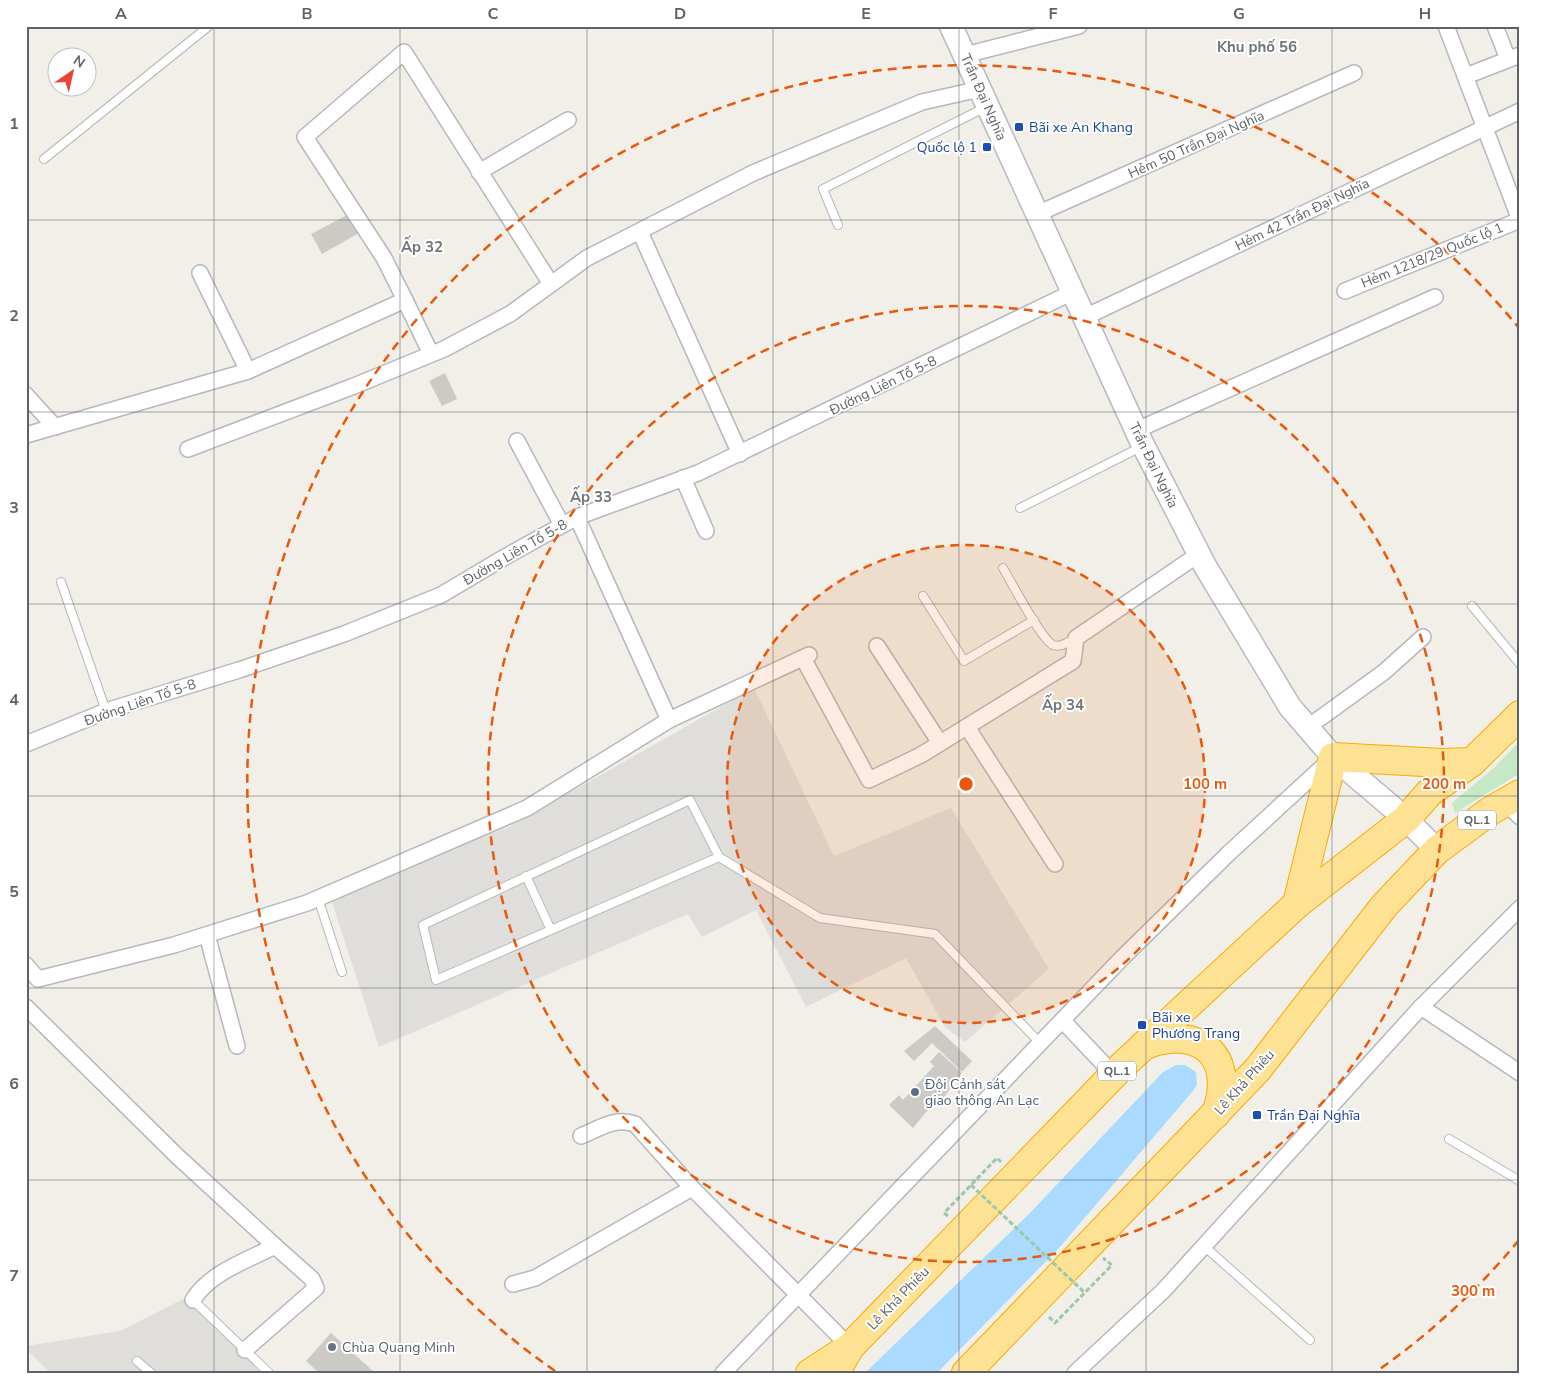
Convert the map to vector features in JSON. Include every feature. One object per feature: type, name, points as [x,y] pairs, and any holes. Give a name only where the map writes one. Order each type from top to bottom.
[{"type":"highway","name":"Lê Khả Phiêu","points":[[834,1373],[850,1347],[1143,1046],[1297,904],[1406,819],[1429,792],[1472,762],[1520,715]]},
{"type":"highway","name":"Lê Khả Phiêu","points":[[1406,819],[1442,802],[1520,736]]},
{"type":"highway","points":[[1297,904],[1333,757],[1442,763],[1472,762]]},
{"type":"highway","name":"Lê Khả Phiêu","points":[[966,1373],[1089,1247],[1266,1060],[1384,906],[1437,850],[1490,810],[1515,805]]},
{"type":"highway","points":[[1143,1046],[1160,1040],[1175,1039],[1192,1041],[1208,1049],[1218,1061],[1224,1080],[1221,1100],[1216,1114]]},
{"type":"highway","points":[[975,1373],[992,1345]]},
{"type":"highway","points":[[810,1373],[850,1347]]},
{"type":"main road","name":"Trần Đại Nghĩa","points":[[951,26],[1140,438],[1199,554],[1290,706],[1333,757],[1406,819],[1437,850]]},
{"type":"street","points":[[965,55],[1079,26]]},
{"type":"street","points":[[1446,26],[1520,220]]},
{"type":"street","points":[[1466,76],[1514,57],[1495,26]]},
{"type":"street","points":[[431,354],[384,258],[305,137],[404,52],[551,284]]},
{"type":"street","name":"Hẻm 50 Trần Đại Nghĩa","points":[[1037,214],[1354,73]]},
{"type":"street","points":[[188,449],[354,386],[431,354],[510,314],[587,258],[753,173],[922,102],[984,98]]},
{"type":"street","name":"Hẻm 42 Trần Đại Nghĩa","points":[[1085,317],[1520,111]]},
{"type":"street","points":[[479,172],[568,120]]},
{"type":"street","name":"Hẻm 1218/29 Quốc lộ 1","points":[[1345,291],[1520,220]]},
{"type":"street","points":[[640,232],[740,454]]},
{"type":"street","points":[[200,273],[248,371]]},
{"type":"street","name":"Đường Liên Tổ 5-8","points":[[26,744],[106,711],[239,670],[344,634],[441,595],[578,517],[684,478],[740,454],[1073,292]]},
{"type":"street","points":[[1140,438],[1435,297]]},
{"type":"street","points":[[26,435],[248,371],[405,300]]},
{"type":"street","points":[[26,395],[55,427]]},
{"type":"street","points":[[517,441],[562,525]]},
{"type":"street","points":[[684,478],[706,531]]},
{"type":"street","points":[[578,517],[668,720]]},
{"type":"street","points":[[26,965],[32,981],[207,935],[318,898],[527,808],[668,720],[806,656],[869,780],[921,756],[1073,661],[1076,638],[1199,554]]},
{"type":"street","points":[[1308,727],[1384,672],[1423,637]]},
{"type":"street","points":[[877,646],[940,744]]},
{"type":"street","points":[[967,727],[1055,864]]},
{"type":"street","points":[[723,1373],[798,1293],[1229,852],[1333,757]]},
{"type":"street","points":[[1075,1373],[1163,1291],[1421,1007],[1520,908]]},
{"type":"street","points":[[207,935],[236,1046]]},
{"type":"street","points":[[26,1007],[177,1156],[312,1279],[316,1288],[245,1350]]},
{"type":"street","points":[[1421,1007],[1520,1073]]},
{"type":"street","points":[[1063,1021],[1114,1074]]},
{"type":"street","points":[[581,1136],[615,1121],[635,1124],[692,1188],[850,1347]]},
{"type":"street","points":[[513,1284],[535,1278],[692,1188]]},
{"type":"street","points":[[193,1300],[199,1289],[211,1280],[275,1246]]},
{"type":"lane","points":[[44,159],[209,26]]},
{"type":"lane","points":[[838,225],[823,189],[984,98]]},
{"type":"lane","points":[[1020,508],[1140,438]]},
{"type":"lane","points":[[1004,568],[1034,620],[1053,645],[1062,645],[1076,638]]},
{"type":"lane","points":[[61,582],[106,711]]},
{"type":"lane","points":[[923,596],[964,661],[1034,620]]},
{"type":"lane","points":[[1472,606],[1520,664]]},
{"type":"lane","points":[[719,857],[436,980],[423,925],[690,800],[719,857],[820,918],[935,934],[1041,1044]]},
{"type":"lane","points":[[526,876],[551,930]]},
{"type":"lane","points":[[318,898],[342,972]]},
{"type":"lane","points":[[1449,1139],[1520,1181]]},
{"type":"lane","points":[[1204,1246],[1310,1340]]},
{"type":"lane","points":[[193,1300],[269,1373]]},
{"type":"lane","points":[[137,1361],[151,1373]]},
{"type":"path","points":[[971,1185],[1085,1293]]},
{"type":"path","points":[[1033,1304],[1055,1323],[1085,1293],[1112,1265],[1089,1247]]},
{"type":"shaded area","points":[[754,688],[834,856],[951,808],[1049,969],[965,1042],[945,1027],[906,958],[806,1007],[756,910],[702,937],[688,914],[379,1047],[330,896],[509,827]]},
{"type":"shaded area","points":[[189,1296],[270,1373],[50,1373],[26,1349],[26,1346],[120,1331]]},
{"type":"green space","points":[[1520,741],[1520,773],[1455,813],[1452,803],[1495,767]]},
{"type":"water","points":[[1176,1065],[1185,1065],[1196,1072],[1197,1085],[1192,1092],[1059,1248],[937,1373],[865,1373],[1030,1213],[1163,1072]]},
{"type":"building","points":[[349,214],[359,233],[322,254],[311,234]]},
{"type":"building","points":[[445,373],[457,399],[442,406],[429,381]]},
{"type":"building","points":[[935,1026],[972,1061],[962,1072],[932,1043],[914,1061],[904,1051]]},
{"type":"building","points":[[939,1052],[962,1073],[941,1101],[939,1099],[936,1103],[938,1104],[927,1111],[913,1128],[889,1105],[899,1095],[903,1100],[934,1066],[930,1062]]},
{"type":"building","name":"Chùa Quang Minh","points":[[331,1333],[375,1373],[319,1373],[306,1361]]},
{"type":"place","name":"Bãi xe An Khang","points":[[1019,127]]},
{"type":"place","name":"Quốc lộ 1","points":[[987,147]]},
{"type":"place","name":"Bãi xe Phương Trang","points":[[1142,1025]]},
{"type":"place","name":"Đội Cảnh sát giao thông An Lạc","points":[[915,1092]]},
{"type":"place","name":"Trần Đại Nghĩa","points":[[1257,1115]]},
{"type":"place","name":"Chùa Quang Minh","points":[[332,1347]]},
{"type":"district","name":"Khu phố 56","points":[[1257,47]]},
{"type":"district","name":"Ấp 32","points":[[422,247]]},
{"type":"district","name":"Ấp 33","points":[[591,497]]},
{"type":"district","name":"Ấp 34","points":[[1063,705]]}]
